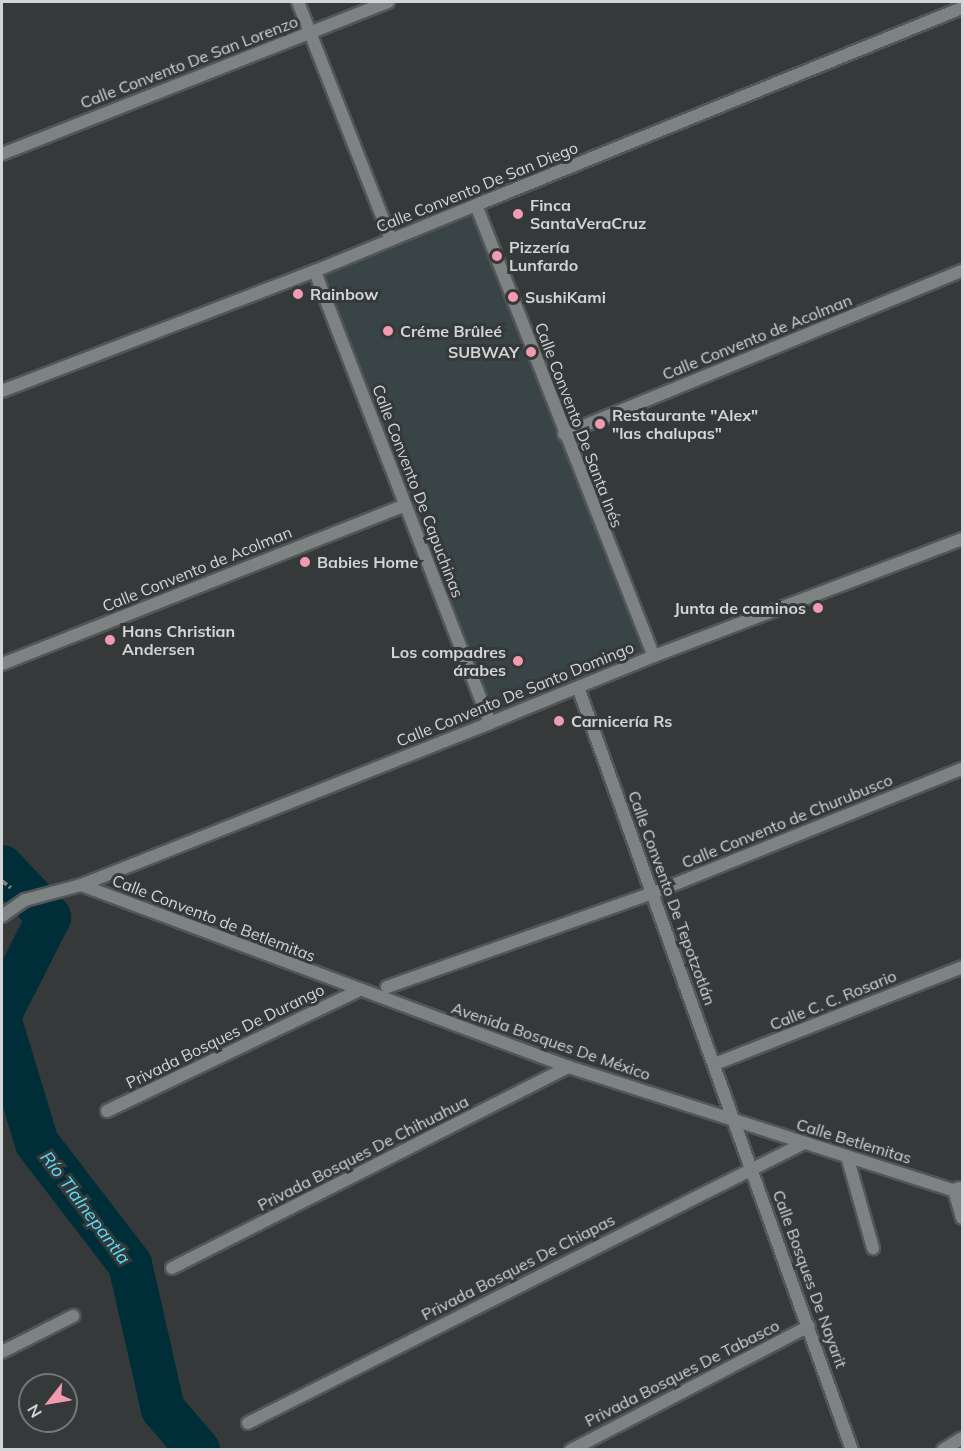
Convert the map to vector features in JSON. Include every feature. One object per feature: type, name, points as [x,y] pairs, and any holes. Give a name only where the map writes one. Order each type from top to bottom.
[{"type":"street","points":[[298,2],[391,239]]},
{"type":"street","name":"Calle Convento De San Lorenzo","points":[[2,154],[388,2]]},
{"type":"street","name":"Calle Convento De San Diego","points":[[2,391],[315,271],[963,8]]},
{"type":"street","name":"Calle Convento De Santa Inés","points":[[476,204],[564,434],[654,656]]},
{"type":"street","name":"Calle Convento De Capuchinas","points":[[315,271],[490,723]]},
{"type":"street","name":"Calle Convento de Acolman","points":[[564,434],[963,271]]},
{"type":"street","name":"Calle Convento de Acolman","points":[[2,664],[405,504]]},
{"type":"street","name":"Calle Convento De Santo Domingo","points":[[81,885],[654,656],[963,539]]},
{"type":"street","name":"Calle Convento De Tepotzotlán","points":[[578,687],[736,1120]]},
{"type":"street","name":"Calle Convento de Churubusco","points":[[387,987],[653,892],[963,769]]},
{"type":"street","points":[[2,916],[25,900],[81,885]]},
{"type":"street","name":"Calle Convento de Betlemitas","points":[[81,885],[357,991]]},
{"type":"street","name":"Calle C. C. Rosario","points":[[715,1064],[963,966]]},
{"type":"street","name":"Avenida Bosques De México","points":[[357,991],[569,1067],[736,1120]]},
{"type":"street","name":"Privada Bosques De Durango","points":[[107,1111],[357,991]]},
{"type":"street","name":"Privada Bosques De Chihuahua","points":[[172,1268],[569,1067]]},
{"type":"street","name":"Calle Betlemitas","points":[[736,1120],[960,1190]]},
{"type":"street","name":"Calle Bosques De Nayarit","points":[[736,1120],[852,1449]]},
{"type":"street","name":"Privada Bosques De Chiapas","points":[[248,1423],[752,1167],[804,1143]]},
{"type":"street","points":[[847,1156],[873,1248]]},
{"type":"street","points":[[960,1190],[963,1218]]},
{"type":"street","points":[[2,1352],[73,1316]]},
{"type":"street","name":"Privada Bosques De Tabasco","points":[[571,1449],[809,1326]]},
{"type":"street","points":[[943,1449],[963,1438]]},
{"type":"shaded area","points":[[476,205],[654,656],[490,723],[315,271]]},
{"type":"waterway","name":"Río Tlalnepantla","points":[[2,867],[49,917],[2,1010]]},
{"type":"waterway","name":"Río Tlalnepantla","points":[[2,1028],[37,1143],[130,1264],[163,1409],[198,1450]]},
{"type":"place","name":"Finca SantaVeraCruz","points":[[518,214]]},
{"type":"place","name":"Pizzería Lunfardo","points":[[497,256]]},
{"type":"place","name":"Rainbow","points":[[298,294]]},
{"type":"place","name":"SushiKami","points":[[513,297]]},
{"type":"place","name":"Créme Brûleé","points":[[388,331]]},
{"type":"place","name":"SUBWAY","points":[[531,352]]},
{"type":"place","name":"Restaurante \"Alex\" \"las chalupas\"","points":[[600,424]]},
{"type":"place","name":"Babies Home","points":[[305,562]]},
{"type":"place","name":"Junta de caminos","points":[[818,608]]},
{"type":"place","name":"Hans Christian Andersen","points":[[110,640]]},
{"type":"place","name":"Los compadres árabes","points":[[518,661]]},
{"type":"place","name":"Carnicería Rs","points":[[559,721]]}]
